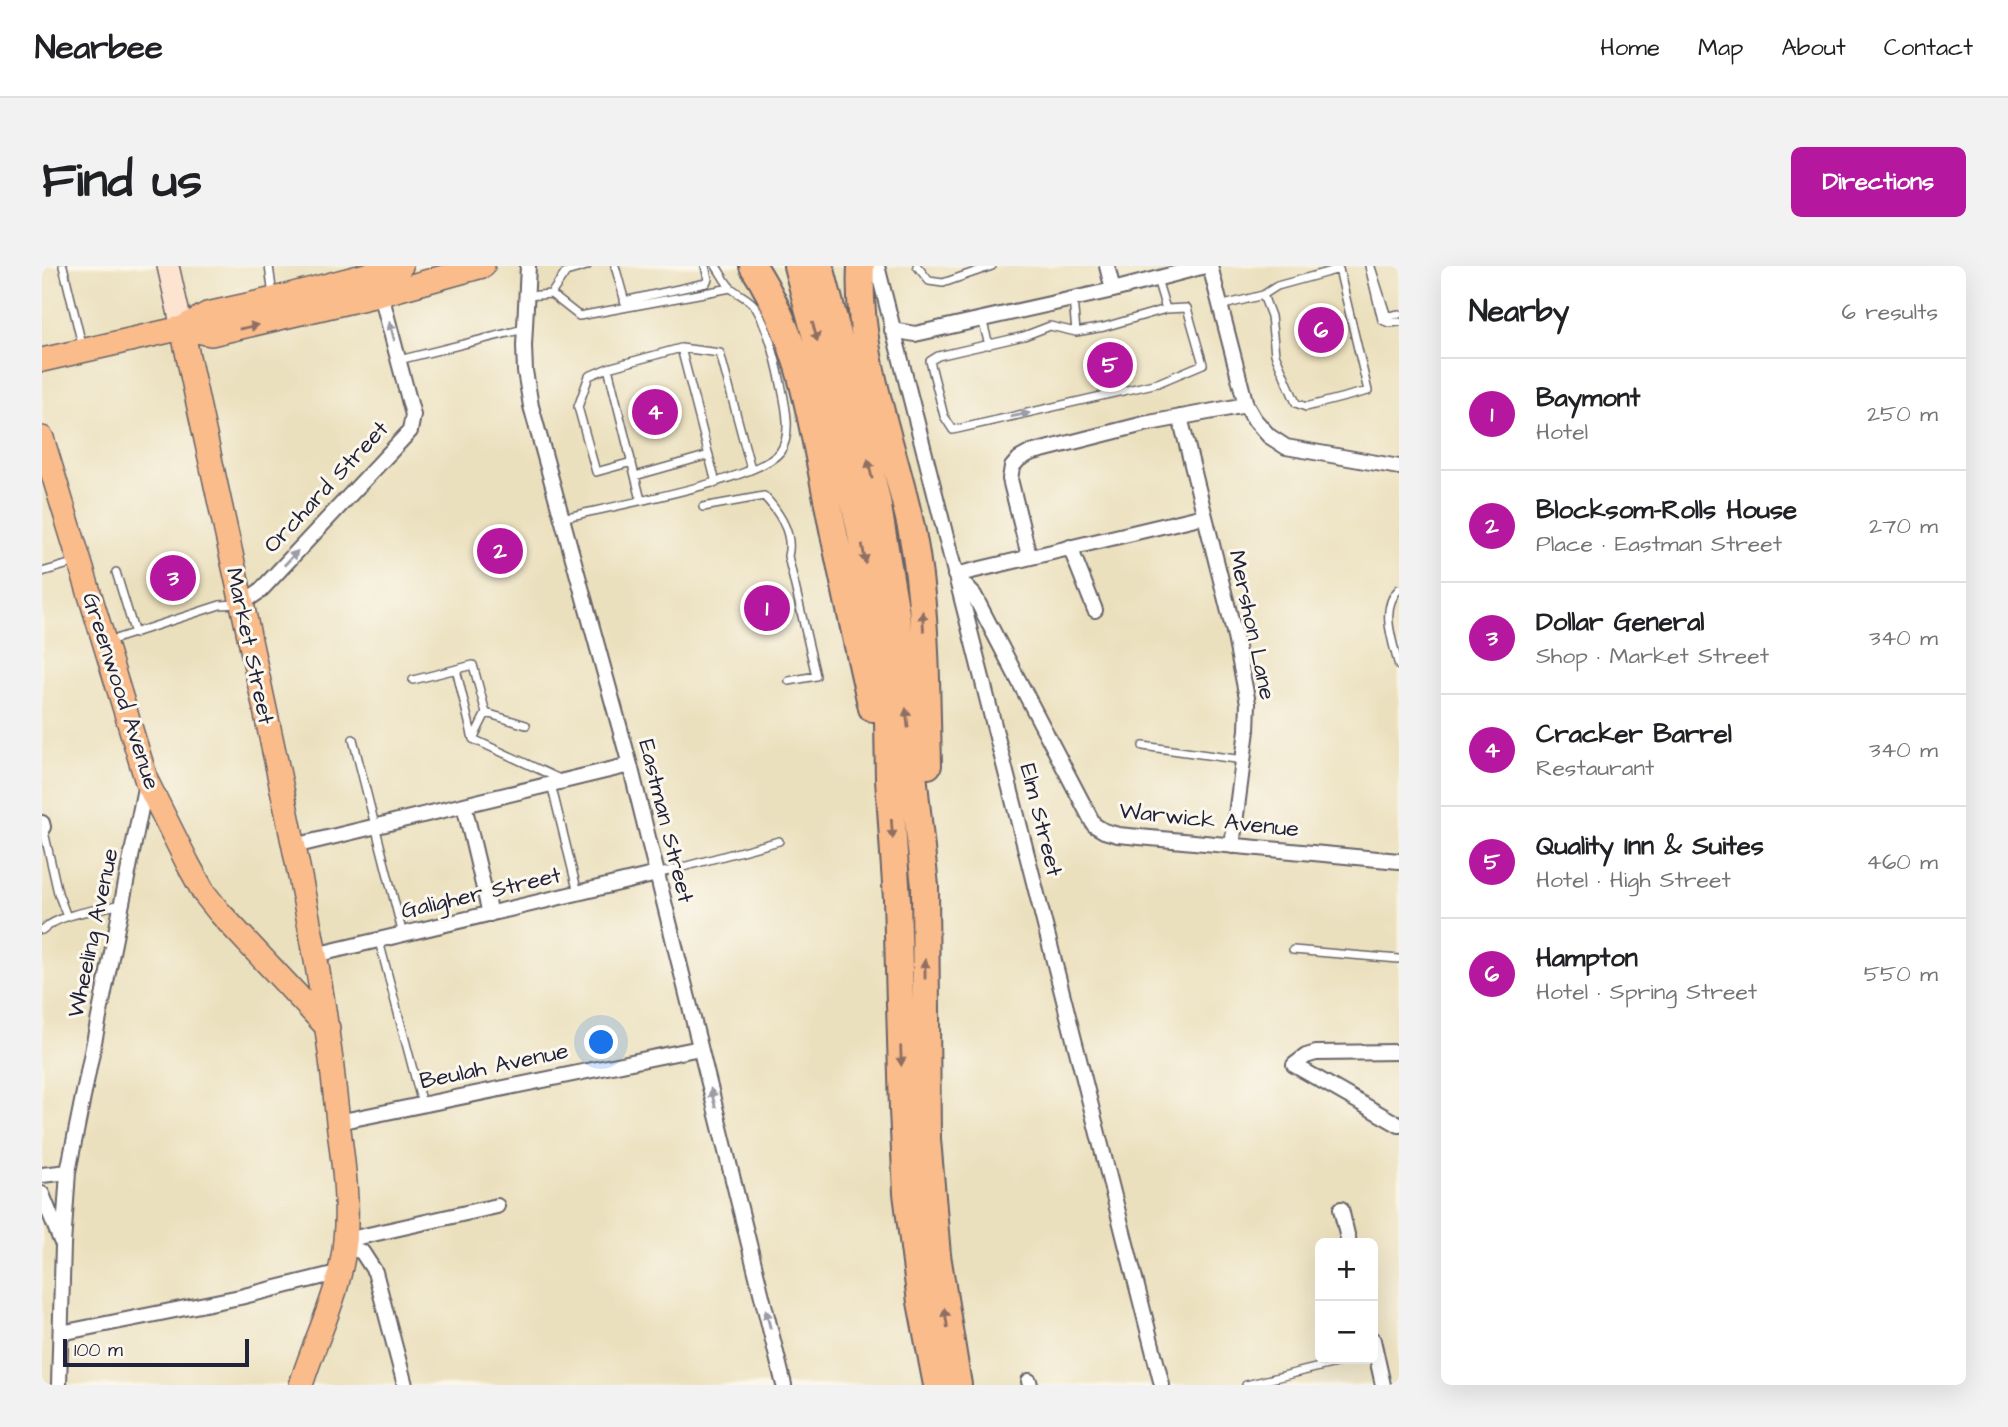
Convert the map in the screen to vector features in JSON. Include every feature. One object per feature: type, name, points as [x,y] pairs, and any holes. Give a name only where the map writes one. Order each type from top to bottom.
[{"type":"highway","points":[[753,266],[768,288],[790,337],[805,386],[849,611],[889,779]]},
{"type":"highway","points":[[797,266],[831,390],[877,631],[888,723],[907,1194],[921,1302],[937,1385]]},
{"type":"highway","points":[[821,266],[877,501],[894,601],[925,886]]},
{"type":"highway","points":[[862,266],[862,318],[867,353],[912,533],[922,605],[929,774],[925,886],[927,1139],[937,1255],[958,1385]]},
{"type":"main road","points":[[182,328],[211,334],[376,278],[401,266]]},
{"type":"main road","points":[[42,360],[182,328],[206,314],[274,299],[376,278],[483,266]]},
{"type":"main road","name":"Market Street","points":[[182,328],[294,846],[328,1028]]},
{"type":"main road","name":"Greenwood Avenue","points":[[42,439],[46,461],[80,561],[147,782],[204,893],[328,1028]]},
{"type":"main road","points":[[301,1385],[341,1272],[348,1207],[328,1028]]},
{"type":"street","name":"Market Street","points":[[168,266],[182,328]]},
{"type":"street","name":"Eastman Street","points":[[528,266],[525,371],[531,406],[629,765],[784,1385]]},
{"type":"street","name":"Elm Street","points":[[877,266],[1161,1385]]},
{"type":"street","points":[[1107,266],[1113,290]]},
{"type":"street","points":[[892,330],[915,334],[1207,266],[1246,405],[1269,436],[1286,447],[1399,467]]},
{"type":"street","name":"Orchard Street","points":[[241,604],[260,591],[410,431],[413,415],[376,278]]},
{"type":"street","points":[[1029,556],[1010,479],[1012,467],[1019,458],[1042,449],[1180,417],[1246,405]]},
{"type":"street","name":"Mershon Lane","points":[[1180,417],[1234,632],[1248,702],[1232,846]]},
{"type":"street","points":[[954,575],[1204,516]]},
{"type":"street","points":[[1070,547],[1095,610]]},
{"type":"street","name":"Warwick Avenue","points":[[954,575],[974,595],[1094,825],[1118,835],[1399,861]]},
{"type":"street","points":[[294,846],[629,765]]},
{"type":"street","name":"Wheeling Avenue","points":[[59,1385],[68,1172],[147,782]]},
{"type":"street","points":[[464,805],[490,914]]},
{"type":"street","name":"Galigher Street","points":[[315,956],[657,874]]},
{"type":"street","name":"Beulah Avenue","points":[[338,1122],[700,1048]]},
{"type":"street","points":[[1399,1052],[1316,1053],[1306,1056],[1294,1065],[1399,1125]]},
{"type":"street","points":[[42,1175],[68,1172]]},
{"type":"street","points":[[42,1194],[63,1245]]},
{"type":"street","points":[[345,1243],[497,1206]]},
{"type":"street","points":[[1341,1209],[1348,1238]]},
{"type":"street","points":[[345,1243],[362,1252],[375,1272],[405,1385]]},
{"type":"street","points":[[61,1333],[240,1297],[341,1272]]},
{"type":"street","points":[[1378,1364],[1383,1385]]},
{"type":"lane","points":[[62,266],[83,350]]},
{"type":"lane","points":[[269,266],[274,299]]},
{"type":"lane","points":[[551,294],[566,272],[587,266]]},
{"type":"lane","points":[[615,266],[625,304]]},
{"type":"lane","points":[[527,296],[551,294],[579,316],[706,283],[708,279],[705,266]]},
{"type":"lane","points":[[562,518],[716,482],[751,470],[773,459],[782,450],[786,438],[786,418],[778,367],[766,330],[755,306],[731,288],[716,266]]},
{"type":"lane","points":[[917,266],[929,281],[943,283],[992,266]]},
{"type":"lane","points":[[1370,266],[1386,314],[1399,314]]},
{"type":"lane","points":[[1370,266],[1382,320],[1389,323],[1399,322]]},
{"type":"lane","points":[[1220,306],[1264,295],[1277,286],[1339,269],[1368,391],[1306,407],[1296,403],[1276,354],[1271,316],[1264,295]]},
{"type":"lane","points":[[1157,279],[1166,309]]},
{"type":"lane","points":[[625,304],[731,288]]},
{"type":"lane","points":[[1073,299],[1076,332]]},
{"type":"lane","points":[[1166,309],[1187,309],[1203,363],[1158,383],[953,430],[944,416],[930,361],[938,356],[1024,336],[1050,326],[1076,332],[1166,309]]},
{"type":"lane","points":[[982,318],[989,345]]},
{"type":"lane","points":[[399,360],[525,328]]},
{"type":"lane","points":[[632,462],[596,472],[578,407],[589,376],[608,368],[681,348],[720,354],[751,470]]},
{"type":"lane","points":[[681,348],[716,482]]},
{"type":"lane","points":[[608,368],[641,500]]},
{"type":"lane","points":[[635,476],[709,455]]},
{"type":"lane","points":[[703,507],[764,496],[776,509],[785,526],[790,547],[788,556],[816,676],[789,681]]},
{"type":"lane","points":[[42,572],[80,561]]},
{"type":"lane","points":[[116,572],[135,634]]},
{"type":"lane","points":[[1399,589],[1392,596],[1388,611],[1399,666]]},
{"type":"lane","points":[[104,642],[220,605],[241,604]]},
{"type":"lane","points":[[413,680],[473,664],[486,713],[473,739]]},
{"type":"lane","points":[[456,668],[473,739],[556,781],[578,893]]},
{"type":"lane","points":[[486,713],[526,725]]},
{"type":"lane","points":[[353,739],[403,935]]},
{"type":"lane","points":[[1143,746],[1243,760]]},
{"type":"lane","points":[[42,825],[58,893],[68,917]]},
{"type":"lane","points":[[657,874],[779,841]]},
{"type":"lane","points":[[42,930],[49,924],[68,917],[122,904]]},
{"type":"lane","points":[[379,941],[422,1104]]},
{"type":"lane","points":[[1293,950],[1399,959]]},
{"type":"lane","points":[[1246,1385],[1332,1364]]},
{"type":"place","name":"Hampton","points":[[1321,330]]},
{"type":"place","name":"Quality Inn & Suites","points":[[1110,365]]},
{"type":"place","name":"Cracker Barrel","points":[[655,412]]},
{"type":"place","name":"Blocksom-Rolls House","points":[[500,551]]},
{"type":"place","name":"Dollar General","points":[[173,578]]},
{"type":"place","name":"Baymont","points":[[767,608]]}]
